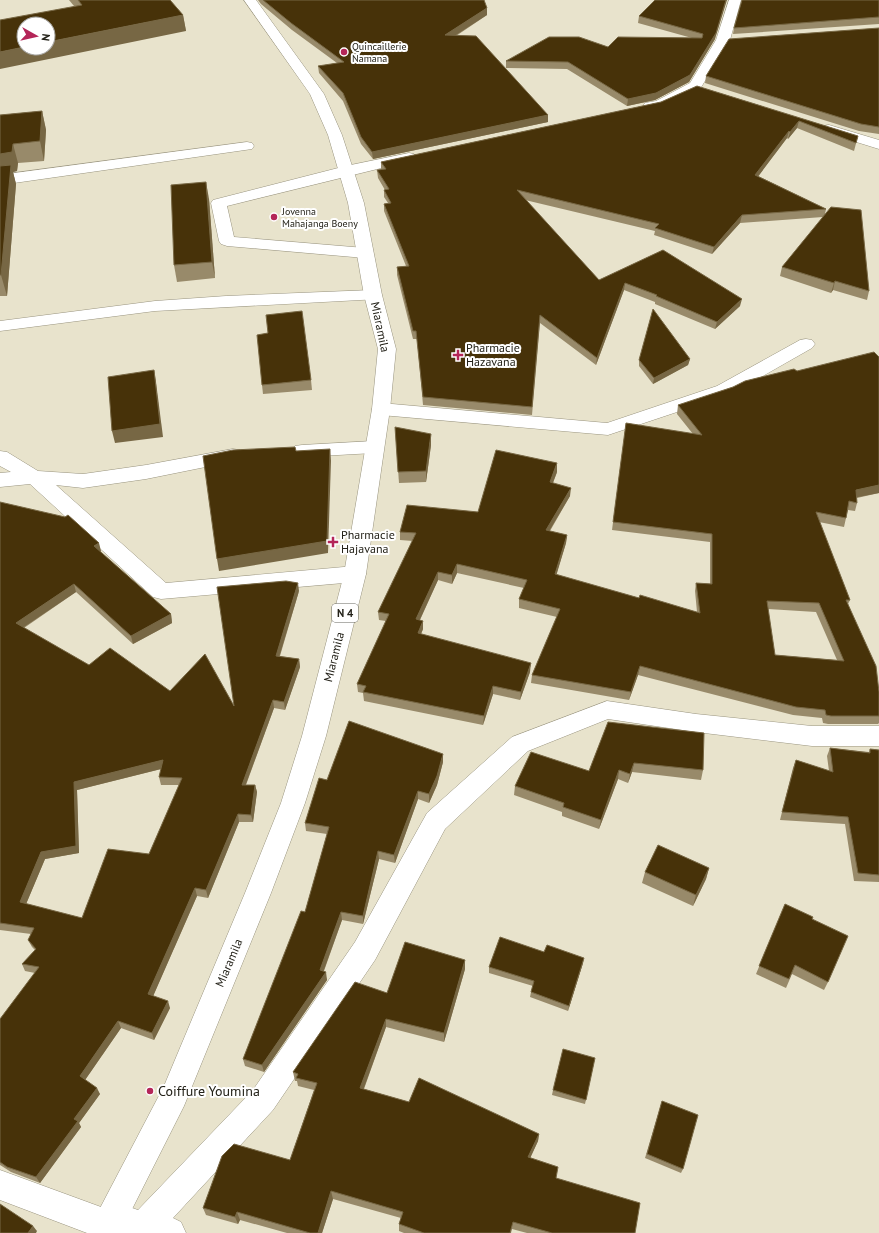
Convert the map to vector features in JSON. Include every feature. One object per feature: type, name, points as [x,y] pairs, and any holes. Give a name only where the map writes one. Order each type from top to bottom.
[{"type":"street","name":"Miaramila","points":[[108,1225],[174,1096],[293,804],[314,736],[355,574],[381,409],[388,349],[373,295],[356,203],[335,135],[317,94],[250,0]]},
{"type":"street","points":[[637,109],[660,104],[695,86],[723,40],[735,0]]},
{"type":"street","points":[[723,40],[739,39]]},
{"type":"street","points":[[695,86],[710,90]]},
{"type":"street","points":[[819,126],[879,145]]},
{"type":"street","points":[[0,180],[247,146]]},
{"type":"street","points":[[365,253],[227,241],[219,203],[346,171],[422,154]]},
{"type":"street","points":[[0,326],[155,306],[226,301],[373,295]]},
{"type":"street","points":[[381,409],[608,429],[724,390],[806,344]]},
{"type":"street","points":[[281,452],[374,447]]},
{"type":"street","points":[[0,480],[34,477],[83,481],[146,472],[235,454],[250,454]]},
{"type":"street","points":[[0,458],[34,477],[160,591],[355,574]]},
{"type":"street","points":[[0,1186],[108,1225],[156,1230],[263,1100],[365,951],[436,821],[520,744],[607,710],[696,723],[812,736],[879,736]]},
{"type":"building","points":[[78,0],[170,0],[183,15],[56,40],[56,16],[22,16],[82,5]]},
{"type":"building","points":[[263,0],[484,0],[487,8],[445,35],[476,36],[548,115],[372,152],[361,137],[343,93],[318,66],[344,62],[291,23]]},
{"type":"building","points":[[655,0],[726,0],[716,33],[690,75],[656,93],[628,99],[568,62],[506,61],[549,37],[579,37],[608,47],[618,37],[702,38],[703,34],[639,16]]},
{"type":"building","points":[[742,0],[879,0],[879,17],[734,28]]},
{"type":"building","points":[[16,17],[16,49],[0,52],[0,20]]},
{"type":"building","points":[[879,28],[879,127],[861,124],[706,76],[729,39]]},
{"type":"building","points":[[697,86],[858,136],[856,143],[799,121],[790,132],[789,131],[755,175],[826,209],[742,215],[714,247],[655,228],[659,224],[517,190],[599,280],[663,250],[742,299],[717,322],[656,296],[657,295],[625,283],[597,358],[540,315],[532,407],[423,397],[416,331],[413,331],[397,267],[409,266],[384,204],[391,203],[384,190],[389,189],[377,170],[386,169],[381,162],[661,102]]},
{"type":"building","points":[[42,111],[40,141],[13,144],[12,152],[0,154],[0,115]]},
{"type":"building","points":[[11,165],[1,275],[0,275],[0,166]]},
{"type":"building","points":[[206,182],[212,262],[174,265],[171,185]]},
{"type":"building","points":[[831,207],[861,210],[869,291],[835,281],[834,283],[782,267]]},
{"type":"building","points":[[653,309],[690,359],[654,378],[639,360]]},
{"type":"building","points":[[302,311],[311,380],[262,385],[257,335],[268,333],[266,315]]},
{"type":"building","points":[[874,352],[879,357],[879,485],[856,490],[857,503],[849,501],[846,518],[816,512],[850,600],[846,600],[876,666],[879,692],[879,716],[826,715],[825,710],[796,707],[640,666],[631,692],[532,675],[560,609],[519,599],[527,580],[457,564],[452,575],[438,572],[416,619],[423,621],[418,633],[531,663],[521,692],[493,686],[484,716],[363,692],[366,686],[357,684],[389,614],[378,612],[416,533],[400,532],[407,505],[478,512],[496,450],[557,463],[550,482],[571,488],[546,530],[567,535],[555,574],[639,598],[640,595],[700,613],[696,583],[712,584],[712,534],[613,522],[626,423],[702,435],[678,405],[733,387],[745,381],[794,369],[797,371]],"holes":[[[767,601],[819,603],[844,661],[775,655]]]},
{"type":"building","points":[[154,370],[160,424],[112,431],[108,377]]},
{"type":"building","points":[[395,427],[431,434],[426,471],[398,472]]},
{"type":"building","points":[[295,447],[296,451],[330,449],[327,541],[217,559],[203,456],[233,450]]},
{"type":"building","points":[[0,502],[65,517],[68,515],[99,543],[94,546],[171,614],[131,636],[74,584],[16,623],[89,665],[110,648],[170,691],[205,654],[234,706],[217,587],[286,581],[298,583],[276,656],[299,659],[284,702],[273,700],[242,785],[255,785],[251,815],[238,814],[206,890],[195,888],[148,994],[168,1001],[152,1033],[118,1021],[80,1076],[97,1088],[74,1119],[78,1121],[36,1177],[7,1167],[0,1162],[0,1019],[39,967],[22,964],[36,949],[28,940],[34,928],[0,923]],"holes":[[[163,760],[159,777],[182,778],[149,854],[108,849],[82,918],[20,902],[41,852],[76,846],[74,782]]]},
{"type":"building","points":[[349,721],[443,754],[437,776],[429,794],[418,791],[394,855],[378,851],[363,916],[341,912],[320,970],[326,972],[262,1065],[243,1059],[301,911],[305,912],[329,827],[305,823],[319,778],[327,780]]},
{"type":"building","points":[[608,722],[704,733],[703,770],[634,763],[630,774],[619,770],[601,820],[563,807],[564,803],[515,786],[531,752],[589,771]]},
{"type":"building","points":[[830,748],[870,753],[870,749],[879,750],[879,875],[858,873],[848,817],[782,812],[796,760],[833,772]]},
{"type":"building","points":[[658,845],[709,868],[696,895],[645,872]]},
{"type":"building","points":[[785,904],[848,936],[828,982],[795,965],[789,979],[759,966]]},
{"type":"building","points":[[500,937],[544,952],[547,945],[584,958],[569,1006],[531,992],[534,981],[489,967]]},
{"type":"building","points":[[405,942],[465,960],[444,1033],[386,1019],[360,1088],[409,1102],[419,1078],[539,1134],[528,1157],[558,1167],[556,1178],[640,1203],[635,1233],[552,1233],[513,1222],[510,1233],[424,1233],[399,1224],[403,1212],[331,1191],[318,1233],[310,1233],[237,1212],[235,1217],[203,1208],[222,1156],[234,1144],[290,1160],[317,1083],[296,1078],[298,1074],[293,1072],[355,982],[387,993]]},
{"type":"building","points":[[563,1049],[595,1058],[586,1100],[553,1090]]},
{"type":"building","points":[[662,1101],[698,1115],[683,1169],[647,1154]]},
{"type":"building","points":[[0,1204],[33,1226],[28,1233],[0,1233]]},
{"type":"place","name":"Quincaillerie Namana","points":[[344,52]]},
{"type":"place","name":"Jovenna Mahajanga Boeny","points":[[274,217]]},
{"type":"place","name":"Pharmacie Hazavana","points":[[458,355]]},
{"type":"place","name":"Pharmacie Hajavana","points":[[333,542]]},
{"type":"place","name":"Coiffure Youmina","points":[[150,1091]]}]
